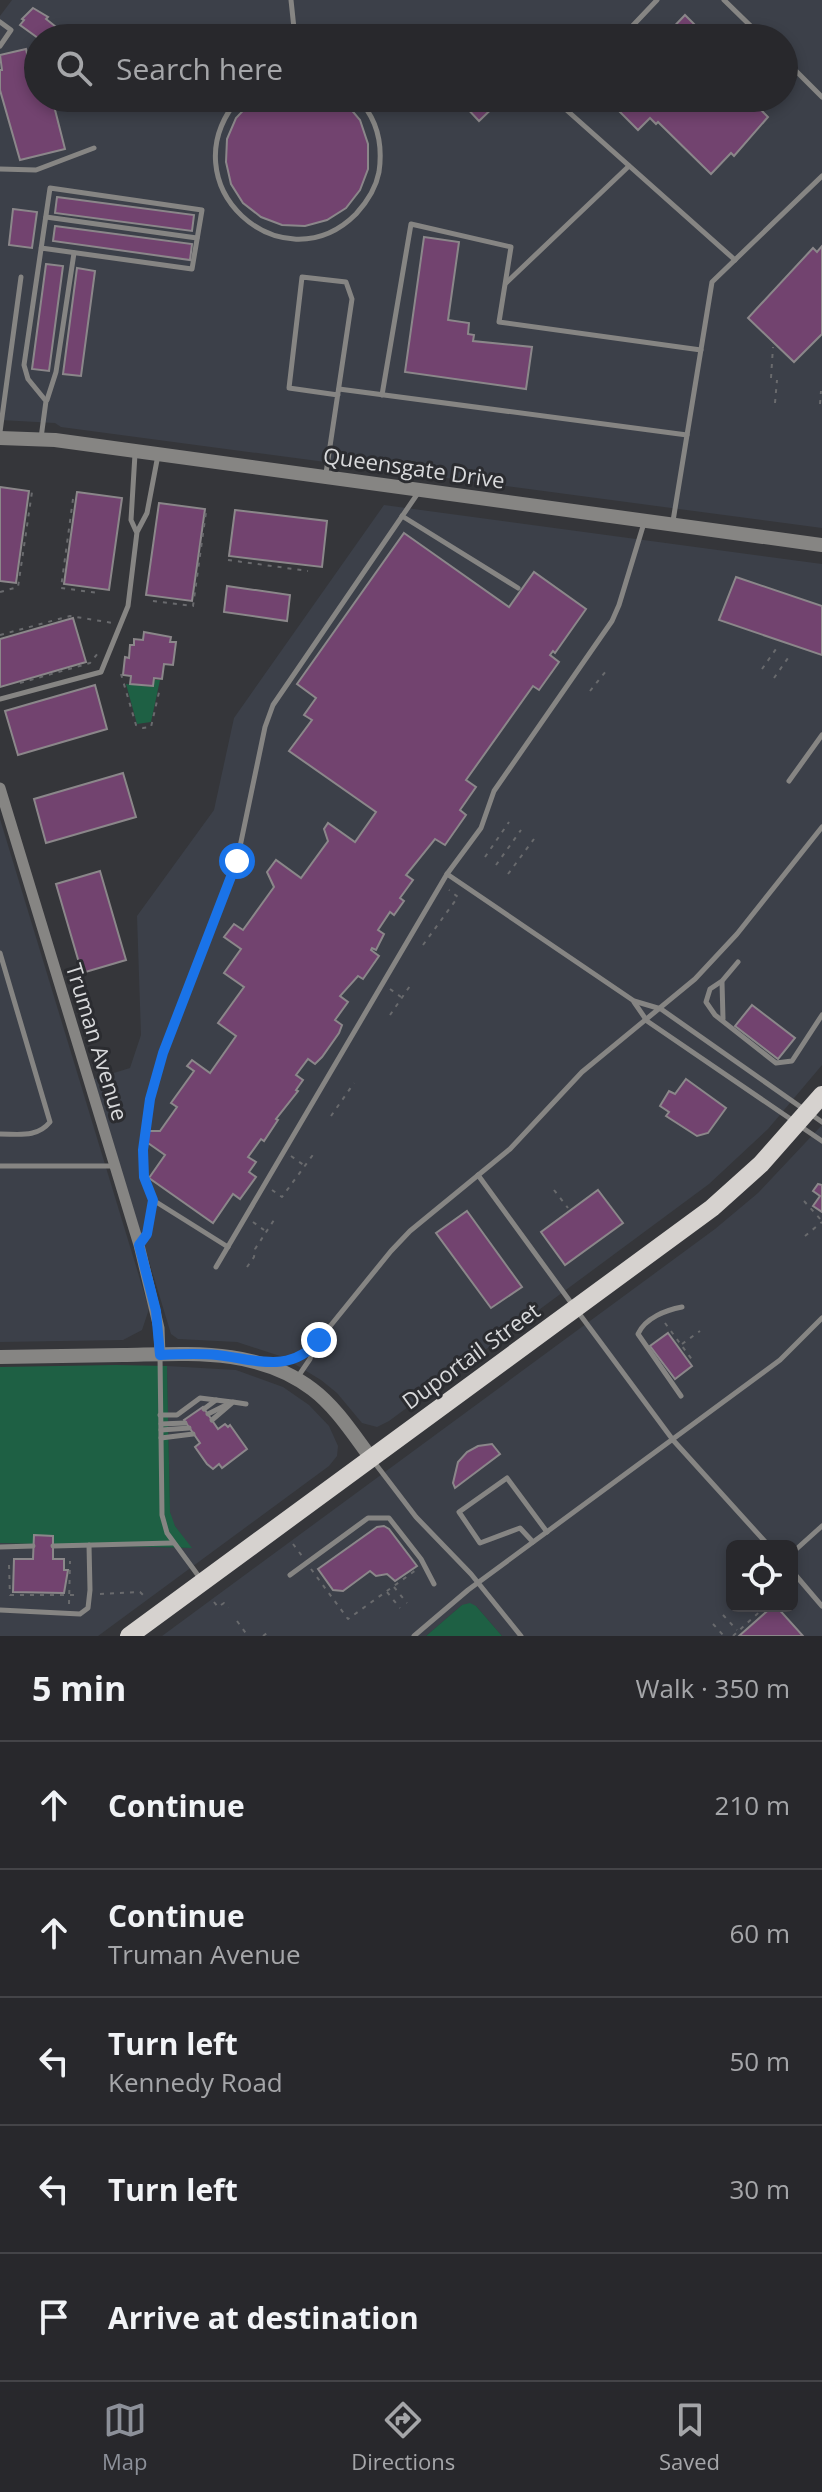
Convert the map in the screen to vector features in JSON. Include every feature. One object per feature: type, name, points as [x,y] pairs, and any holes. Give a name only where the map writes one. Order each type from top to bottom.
[{"type":"main road","name":"Duportail Street","points":[[129,1636],[712,1208],[809,1119],[822,1095]]},
{"type":"street","name":"Queensgate Drive","points":[[0,435],[822,545]]},
{"type":"street","name":"Truman Avenue","points":[[0,788],[139,1245],[156,1311],[160,1355]]},
{"type":"street","points":[[0,1357],[217,1355],[261,1363],[297,1379],[331,1405],[371,1458]]},
{"type":"lane","points":[[291,0],[294,24]]},
{"type":"lane","points":[[634,24],[657,0]]},
{"type":"lane","points":[[724,0],[749,24]]},
{"type":"lane","points":[[0,22],[11,30],[0,46]]},
{"type":"lane","points":[[798,73],[822,97]]},
{"type":"lane","points":[[227,112],[215,140],[215,169],[224,196],[242,218],[255,226],[267,233],[295,239],[323,235],[347,223],[365,204],[377,181],[381,155],[377,130],[368,112]]},
{"type":"lane","points":[[569,112],[735,260]]},
{"type":"lane","points":[[0,169],[36,170],[94,148]]},
{"type":"lane","points":[[505,284],[629,166]]},
{"type":"lane","points":[[672,525],[712,282],[822,176]]},
{"type":"lane","points":[[41,248],[192,269],[202,210],[50,188],[46,217],[41,248],[24,365],[28,379],[46,401]]},
{"type":"lane","points":[[46,217],[197,238]]},
{"type":"lane","points":[[382,395],[411,224],[511,247],[499,322],[701,350]]},
{"type":"lane","points":[[41,439],[46,401],[56,372],[74,252]]},
{"type":"lane","points":[[0,435],[21,277]]},
{"type":"lane","points":[[325,478],[338,392],[352,299],[346,282],[302,277],[289,388],[338,392],[382,395],[687,435]]},
{"type":"lane","points":[[135,451],[131,520],[137,532]]},
{"type":"lane","points":[[0,699],[101,672],[128,606],[137,532],[147,513],[158,454]]},
{"type":"lane","points":[[139,1245],[147,1234],[153,1200],[144,1177],[143,1150],[150,1099],[163,1053],[237,861],[265,727],[273,705],[419,491]]},
{"type":"lane","points":[[402,516],[518,588]]},
{"type":"lane","points":[[216,1267],[447,874],[481,828],[494,791],[612,621],[644,522]]},
{"type":"lane","points":[[789,781],[822,735]]},
{"type":"lane","points":[[261,1363],[288,1361],[314,1346],[391,1251],[419,1224],[510,1149],[582,1072],[695,979],[731,940],[822,827]]},
{"type":"lane","points":[[447,874],[634,1001],[661,1009],[809,1119],[822,1141]]},
{"type":"lane","points":[[0,953],[50,1122],[43,1131],[32,1134],[0,1134]]},
{"type":"lane","points":[[738,962],[722,981],[710,989],[706,1002],[715,1015],[776,1063],[792,1061],[822,1015]]},
{"type":"lane","points":[[722,981],[723,1019]]},
{"type":"lane","points":[[634,1001],[647,1021],[809,1119]]},
{"type":"lane","points":[[0,1166],[114,1166]]},
{"type":"lane","points":[[478,1175],[673,1440],[764,1540]]},
{"type":"lane","points":[[153,1200],[228,1247]]},
{"type":"lane","points":[[681,1396],[638,1334],[641,1327],[666,1310],[682,1307]]},
{"type":"lane","points":[[414,1636],[478,1583],[780,1360],[822,1318]]},
{"type":"lane","points":[[297,1379],[314,1346]]},
{"type":"lane","points":[[160,1355],[162,1515],[173,1543],[203,1583]]},
{"type":"lane","points":[[160,1415],[177,1415],[200,1398],[246,1404]]},
{"type":"lane","points":[[216,1400],[208,1414],[233,1402]]},
{"type":"lane","points":[[161,1427],[189,1428],[161,1438]]},
{"type":"lane","points":[[371,1458],[416,1517],[478,1583],[521,1636]]},
{"type":"lane","points":[[533,1542],[520,1528],[480,1543],[459,1512],[507,1478],[547,1532]]},
{"type":"lane","points":[[290,1575],[368,1518],[389,1518],[421,1559],[434,1584]]},
{"type":"lane","points":[[798,1548],[822,1526]]},
{"type":"lane","points":[[53,1546],[173,1543]]},
{"type":"lane","points":[[0,1610],[80,1614],[88,1608],[89,1545]]},
{"type":"lane","points":[[0,1547],[33,1546]]},
{"type":"lane","points":[[798,1578],[822,1606]]},
{"type":"path","points":[[771,378],[773,347]]},
{"type":"path","points":[[775,403],[777,380]]},
{"type":"path","points":[[820,404],[821,391]]},
{"type":"path","points":[[0,592],[18,587],[32,492]]},
{"type":"path","points":[[73,499],[61,588],[99,593]]},
{"type":"path","points":[[153,601],[193,606],[206,512]]},
{"type":"path","points":[[228,560],[308,571]]},
{"type":"path","points":[[0,635],[70,616],[113,623],[113,630]]},
{"type":"path","points":[[15,684],[90,663],[102,648]]},
{"type":"path","points":[[762,669],[776,649]]},
{"type":"path","points":[[774,678],[788,658]]},
{"type":"path","points":[[590,691],[606,671]]},
{"type":"path","points":[[121,674],[136,725],[143,728],[151,727],[160,688]]},
{"type":"path","points":[[485,857],[509,822]]},
{"type":"path","points":[[496,865],[521,830]]},
{"type":"path","points":[[508,874],[534,839]]},
{"type":"path","points":[[423,945],[458,897]]},
{"type":"path","points":[[390,1015],[412,983]]},
{"type":"path","points":[[331,1116],[354,1083]]},
{"type":"path","points":[[282,1197],[315,1152]]},
{"type":"path","points":[[554,1190],[568,1208]]},
{"type":"path","points":[[804,1201],[822,1222],[805,1236]]},
{"type":"path","points":[[247,1267],[276,1217]]},
{"type":"path","points":[[665,1322],[693,1361]]},
{"type":"path","points":[[681,1344],[700,1331]]},
{"type":"path","points":[[293,1544],[302,1557]]},
{"type":"path","points":[[69,1595],[70,1561]]},
{"type":"path","points":[[9,1565],[10,1595],[84,1595]]},
{"type":"path","points":[[311,1568],[348,1619],[421,1566]]},
{"type":"path","points":[[393,1586],[407,1603]]},
{"type":"path","points":[[387,1591],[400,1608]]},
{"type":"path","points":[[100,1594],[140,1592],[146,1598]]},
{"type":"path","points":[[214,1602],[218,1607],[224,1603],[228,1608]]},
{"type":"path","points":[[733,1636],[759,1612]]},
{"type":"path","points":[[723,1615],[738,1631]]},
{"type":"path","points":[[237,1621],[248,1636]]},
{"type":"path","points":[[713,1624],[724,1636]]},
{"type":"path","points":[[263,1636],[271,1630]]},
{"type":"shaded area","points":[[12,0],[822,0],[822,528],[61,427],[55,423],[0,420],[0,16]]},
{"type":"shaded area","points":[[384,505],[822,564],[822,1065],[768,1129],[709,1184],[377,1427],[362,1423],[337,1393],[283,1357],[237,1342],[178,1339],[171,1334],[94,1079],[130,1068],[141,1035],[137,916],[214,810],[234,718]]},
{"type":"shaded area","points":[[0,819],[149,1309],[142,1330],[123,1340],[0,1342]]},
{"type":"shaded area","points":[[822,1125],[822,1636],[502,1636],[476,1606],[462,1605],[426,1636],[162,1636],[715,1229],[758,1193]]},
{"type":"shaded area","points":[[167,1366],[236,1370],[283,1387],[309,1405],[329,1426],[338,1446],[337,1456],[329,1466],[98,1636],[0,1636],[0,1543],[191,1548],[172,1522],[170,1512]]},
{"type":"green space","points":[[155,680],[160,680],[151,722],[137,724],[126,684],[153,687]]},
{"type":"green space","points":[[167,1366],[170,1512],[175,1526],[192,1548],[0,1543],[0,1367]]},
{"type":"green space","points":[[470,1603],[502,1636],[426,1636],[462,1605]]},
{"type":"building","points":[[33,8],[48,17],[46,19],[52,24],[24,24],[24,28],[20,25]]},
{"type":"building","points":[[685,15],[694,24],[676,24]]},
{"type":"building","points":[[24,49],[24,112],[56,112],[65,149],[20,160],[0,90],[0,55]]},
{"type":"building","points":[[242,112],[353,112],[360,120],[368,144],[368,169],[360,190],[346,208],[327,220],[305,226],[282,225],[261,217],[243,203],[231,184],[226,162],[227,139]]},
{"type":"building","points":[[471,112],[488,112],[479,121]]},
{"type":"building","points":[[620,112],[763,112],[768,117],[734,156],[731,153],[711,174],[658,122],[656,124],[650,118],[638,130]]},
{"type":"building","points":[[57,197],[194,215],[192,231],[55,213]]},
{"type":"building","points":[[13,209],[37,212],[32,248],[9,245]]},
{"type":"building","points":[[55,226],[192,244],[190,260],[53,241]]},
{"type":"building","points":[[424,237],[459,242],[448,320],[469,323],[468,334],[474,335],[473,341],[532,347],[526,389],[405,372]]},
{"type":"building","points":[[822,246],[822,334],[794,362],[748,318],[813,248],[817,252]]},
{"type":"building","points":[[46,264],[63,266],[49,371],[32,369]]},
{"type":"building","points":[[77,268],[95,271],[81,376],[63,374]]},
{"type":"building","points":[[0,487],[29,491],[16,583],[0,581]]},
{"type":"building","points":[[77,492],[122,498],[109,590],[64,584]]},
{"type":"building","points":[[159,503],[205,509],[192,601],[146,595]]},
{"type":"building","points":[[235,510],[327,521],[322,567],[229,556]]},
{"type":"building","points":[[404,533],[509,607],[534,572],[586,609],[555,653],[553,651],[550,655],[559,662],[539,690],[533,686],[466,780],[476,787],[460,810],[466,815],[445,845],[435,839],[406,875],[413,880],[400,898],[404,901],[394,915],[390,912],[378,930],[384,934],[376,950],[371,950],[379,956],[363,979],[358,976],[340,996],[348,1002],[335,1020],[342,1025],[339,1033],[315,1064],[308,1059],[296,1075],[303,1080],[298,1091],[276,1119],[264,1141],[261,1139],[248,1157],[256,1162],[249,1172],[256,1177],[240,1199],[233,1194],[213,1223],[149,1178],[165,1155],[148,1143],[148,1131],[160,1131],[177,1107],[171,1103],[194,1071],[187,1066],[192,1060],[210,1073],[236,1036],[218,1023],[244,987],[224,973],[241,949],[224,937],[234,924],[243,930],[274,887],[267,872],[276,860],[301,878],[328,841],[324,829],[328,823],[355,842],[376,812],[289,751],[312,720],[304,715],[316,698],[297,684]]},
{"type":"building","points":[[736,577],[822,606],[822,655],[719,620]]},
{"type":"building","points":[[227,586],[290,595],[287,621],[224,612]]},
{"type":"building","points":[[73,618],[86,662],[0,687],[0,639]]},
{"type":"building","points":[[144,632],[171,637],[170,642],[176,642],[173,665],[164,664],[162,679],[154,678],[153,686],[130,684],[131,676],[123,675],[130,645],[134,645],[134,639],[143,640]]},
{"type":"building","points":[[95,685],[107,729],[18,755],[5,711]]},
{"type":"building","points":[[123,773],[136,817],[46,843],[34,799]]},
{"type":"building","points":[[100,871],[126,960],[82,973],[56,884]]},
{"type":"building","points":[[752,1005],[795,1038],[778,1059],[735,1026]]},
{"type":"building","points":[[686,1079],[726,1108],[708,1133],[697,1136],[666,1116],[669,1112],[660,1106],[669,1091],[675,1094]]},
{"type":"building","points":[[818,1184],[822,1185],[822,1212],[813,1206],[820,1196],[813,1191]]},
{"type":"building","points":[[598,1190],[623,1223],[565,1265],[541,1232]]},
{"type":"building","points":[[467,1211],[522,1287],[491,1308],[436,1233]]},
{"type":"building","points":[[668,1333],[692,1366],[675,1379],[650,1346]]},
{"type":"building","points":[[203,1407],[218,1429],[225,1424],[230,1425],[247,1449],[222,1468],[219,1464],[213,1469],[207,1464],[195,1447],[200,1443],[184,1420]]},
{"type":"building","points":[[492,1444],[500,1454],[455,1488],[453,1483],[458,1462],[478,1446]]},
{"type":"building","points":[[384,1526],[417,1566],[395,1581],[387,1574],[376,1576],[370,1571],[343,1591],[333,1590],[318,1569],[377,1527]]},
{"type":"building","points":[[34,1535],[53,1536],[53,1559],[64,1559],[64,1570],[68,1570],[64,1593],[13,1592],[14,1559],[33,1559]]},
{"type":"building","points":[[766,1612],[781,1612],[803,1636],[739,1636]]},
{"type":"route","points":[[237,861],[163,1053],[150,1099],[143,1150],[144,1177],[153,1200],[147,1234],[139,1245],[156,1311],[160,1355],[217,1355],[271,1363],[288,1361],[319,1340]]}]
